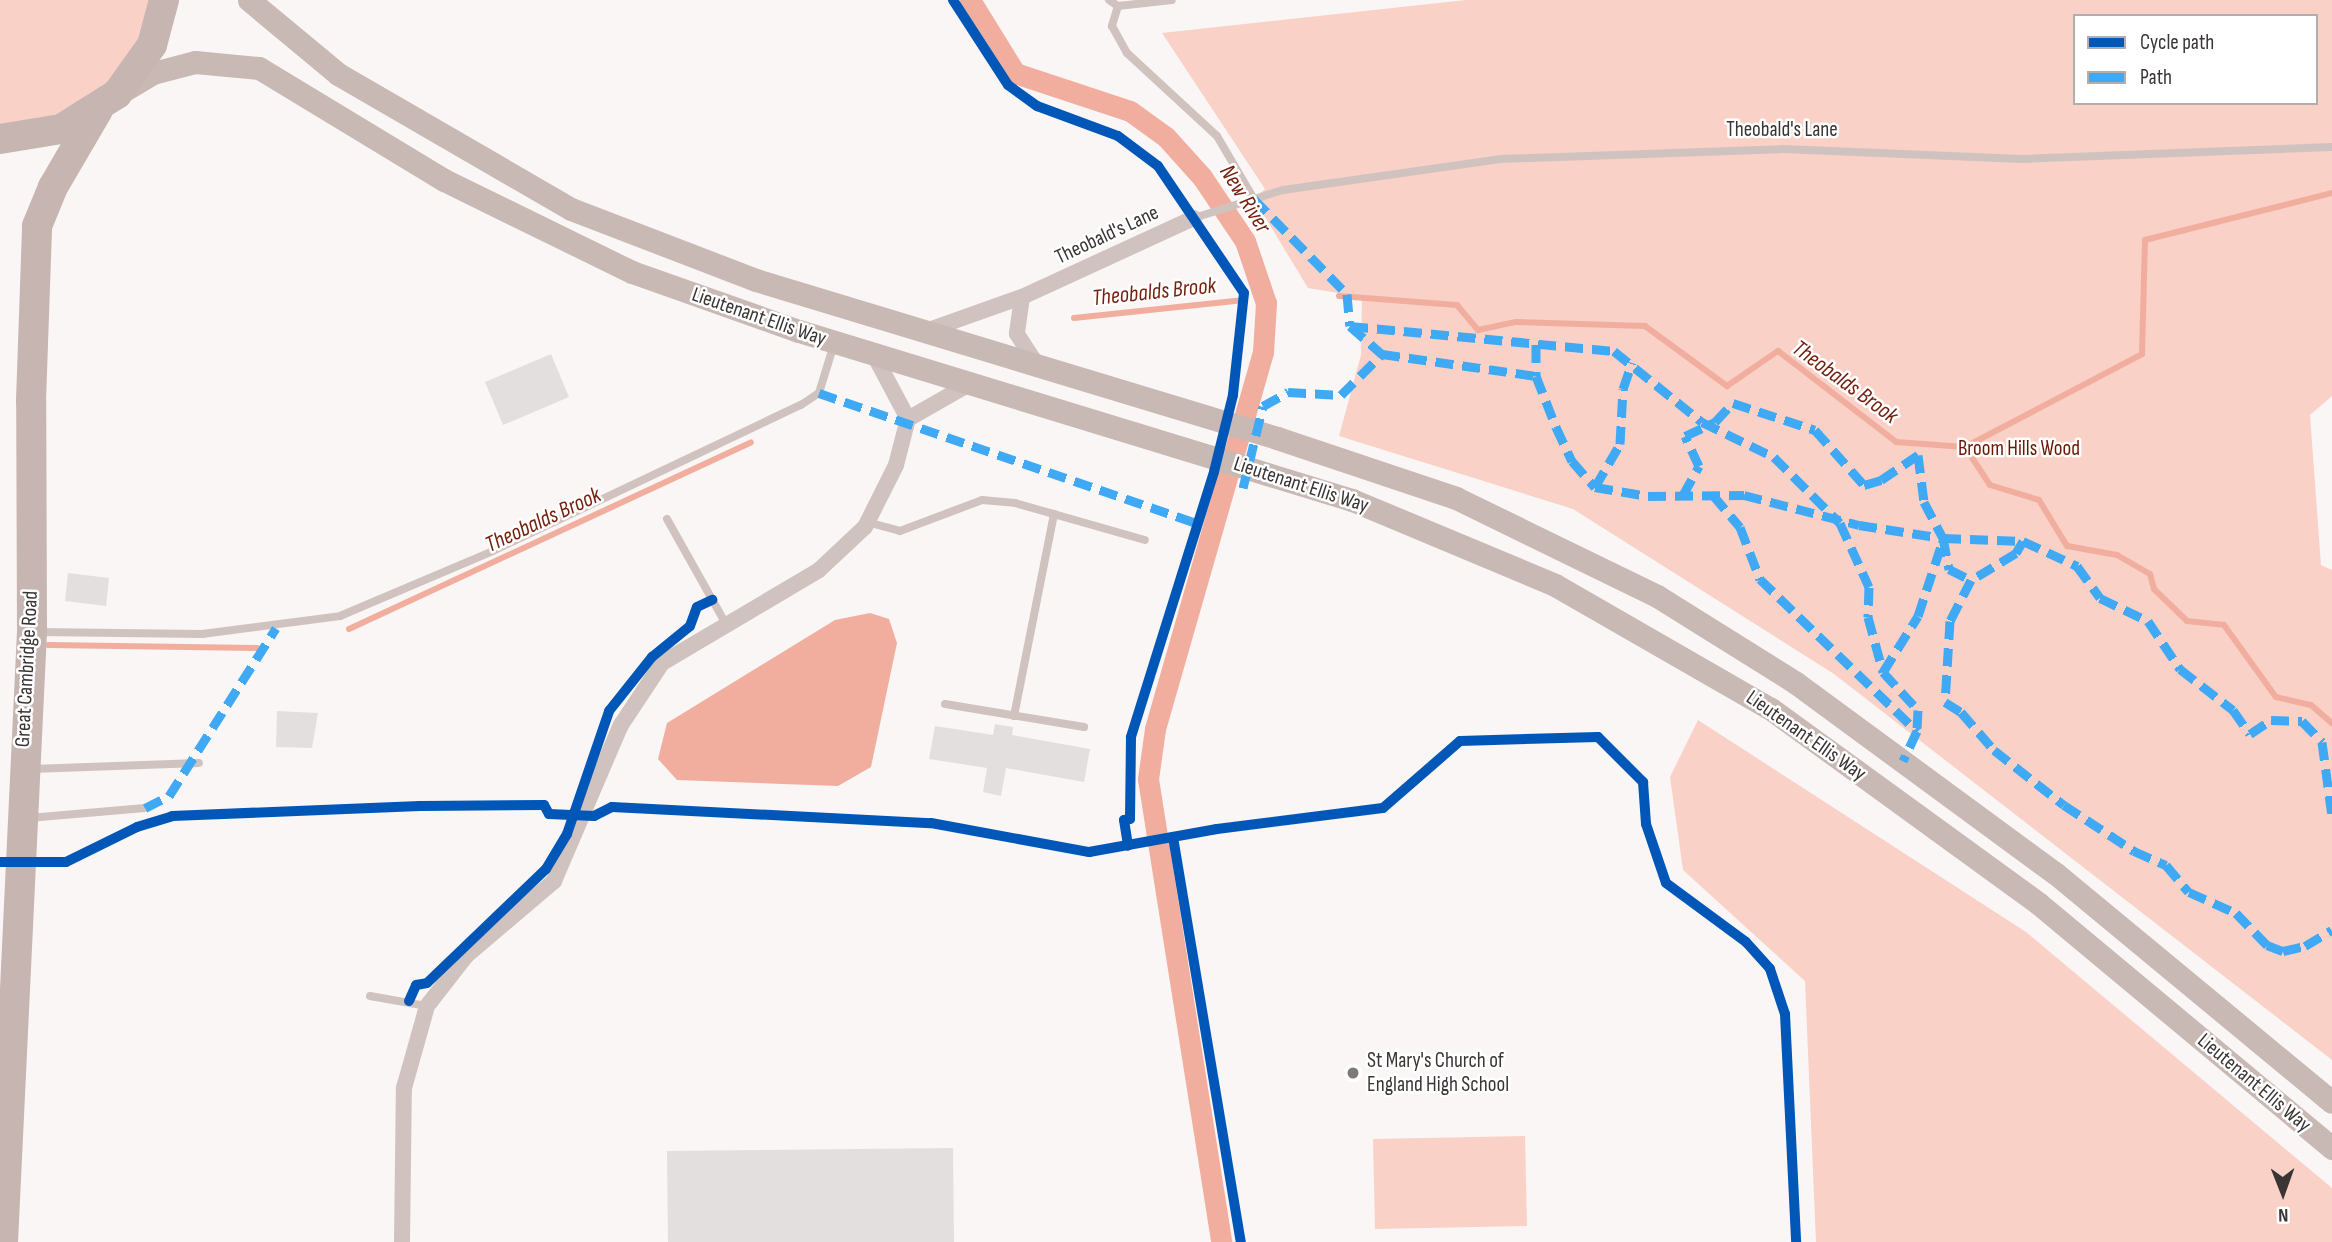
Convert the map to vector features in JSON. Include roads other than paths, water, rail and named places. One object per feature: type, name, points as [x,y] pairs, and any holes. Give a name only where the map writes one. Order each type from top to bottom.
[{"type":"highway","name":"Great Cambridge Road","points":[[3,1242],[22,769],[32,631],[31,401],[37,226],[53,187],[108,102],[152,45],[164,0]]},
{"type":"highway","points":[[0,139],[61,129],[108,102]]},
{"type":"main road","name":"Lieutenant Ellis Way","points":[[249,0],[338,74],[571,209],[756,281],[921,333],[1277,438],[1456,498],[1561,546],[1732,641],[2055,873],[2332,1102]]},
{"type":"main road","name":"Lieutenant Ellis Way","points":[[108,102],[153,73],[195,62],[259,68],[444,180],[531,226],[632,272],[874,355],[1265,472],[1464,543],[1555,584],[1771,709],[2038,903],[2332,1148]]},
{"type":"street","name":"Theobald's Lane","points":[[921,333],[1022,298],[1202,215]]},
{"type":"street","points":[[1022,298],[1017,334],[1038,366]]},
{"type":"street","points":[[402,1242],[404,1088],[428,1006],[466,956],[554,881],[621,725],[662,663],[819,570],[867,522],[896,465],[908,419],[874,355]]},
{"type":"street","points":[[908,419],[969,384]]},
{"type":"lane","points":[[1109,0],[1118,6],[1172,0]]},
{"type":"lane","points":[[1118,6],[1112,26],[1127,53],[1217,136],[1254,199]]},
{"type":"lane","name":"Theobald's Lane","points":[[1202,215],[1236,202],[1500,159],[1784,149],[2022,159],[2332,147]]},
{"type":"lane","points":[[32,631],[202,634],[340,616],[492,551],[801,405],[822,387],[835,342]]},
{"type":"lane","points":[[867,522],[900,531],[982,500],[1054,514],[1145,540]]},
{"type":"lane","points":[[1014,716],[1054,514]]},
{"type":"lane","points":[[667,519],[726,624]]},
{"type":"lane","points":[[945,704],[1084,727]]},
{"type":"lane","points":[[22,769],[199,763]]},
{"type":"lane","points":[[20,818],[145,808]]},
{"type":"lane","points":[[370,996],[428,1006]]},
{"type":"waterway","name":"New River","points":[[970,0],[1015,73],[1130,111],[1166,137],[1202,177],[1245,241],[1266,303],[1263,352],[1155,729],[1148,779],[1221,1242]]},
{"type":"waterway","points":[[1965,447],[2142,354],[2145,240],[2332,193]]},
{"type":"waterway","name":"Theobalds Brook","points":[[1339,296],[1457,305],[1478,330],[1516,322],[1645,326],[1727,386],[1778,351],[1896,442],[1965,447],[1990,485],[2039,500],[2067,546],[2117,555],[2150,574],[2154,589],[2187,621],[2224,625],[2276,697],[2311,705],[2332,723]]},
{"type":"waterway","name":"Theobalds Brook","points":[[1074,318],[1237,301]]},
{"type":"waterway","name":"Theobalds Brook","points":[[349,629],[751,442]]},
{"type":"waterway","name":"Theobalds Brook","points":[[48,645],[257,648]]},
{"type":"place","name":"St Mary's Church of England High School","points":[[1353,1073]]},
{"type":"park label","name":"Broom Hills Wood","points":[[2019,449]]}]
